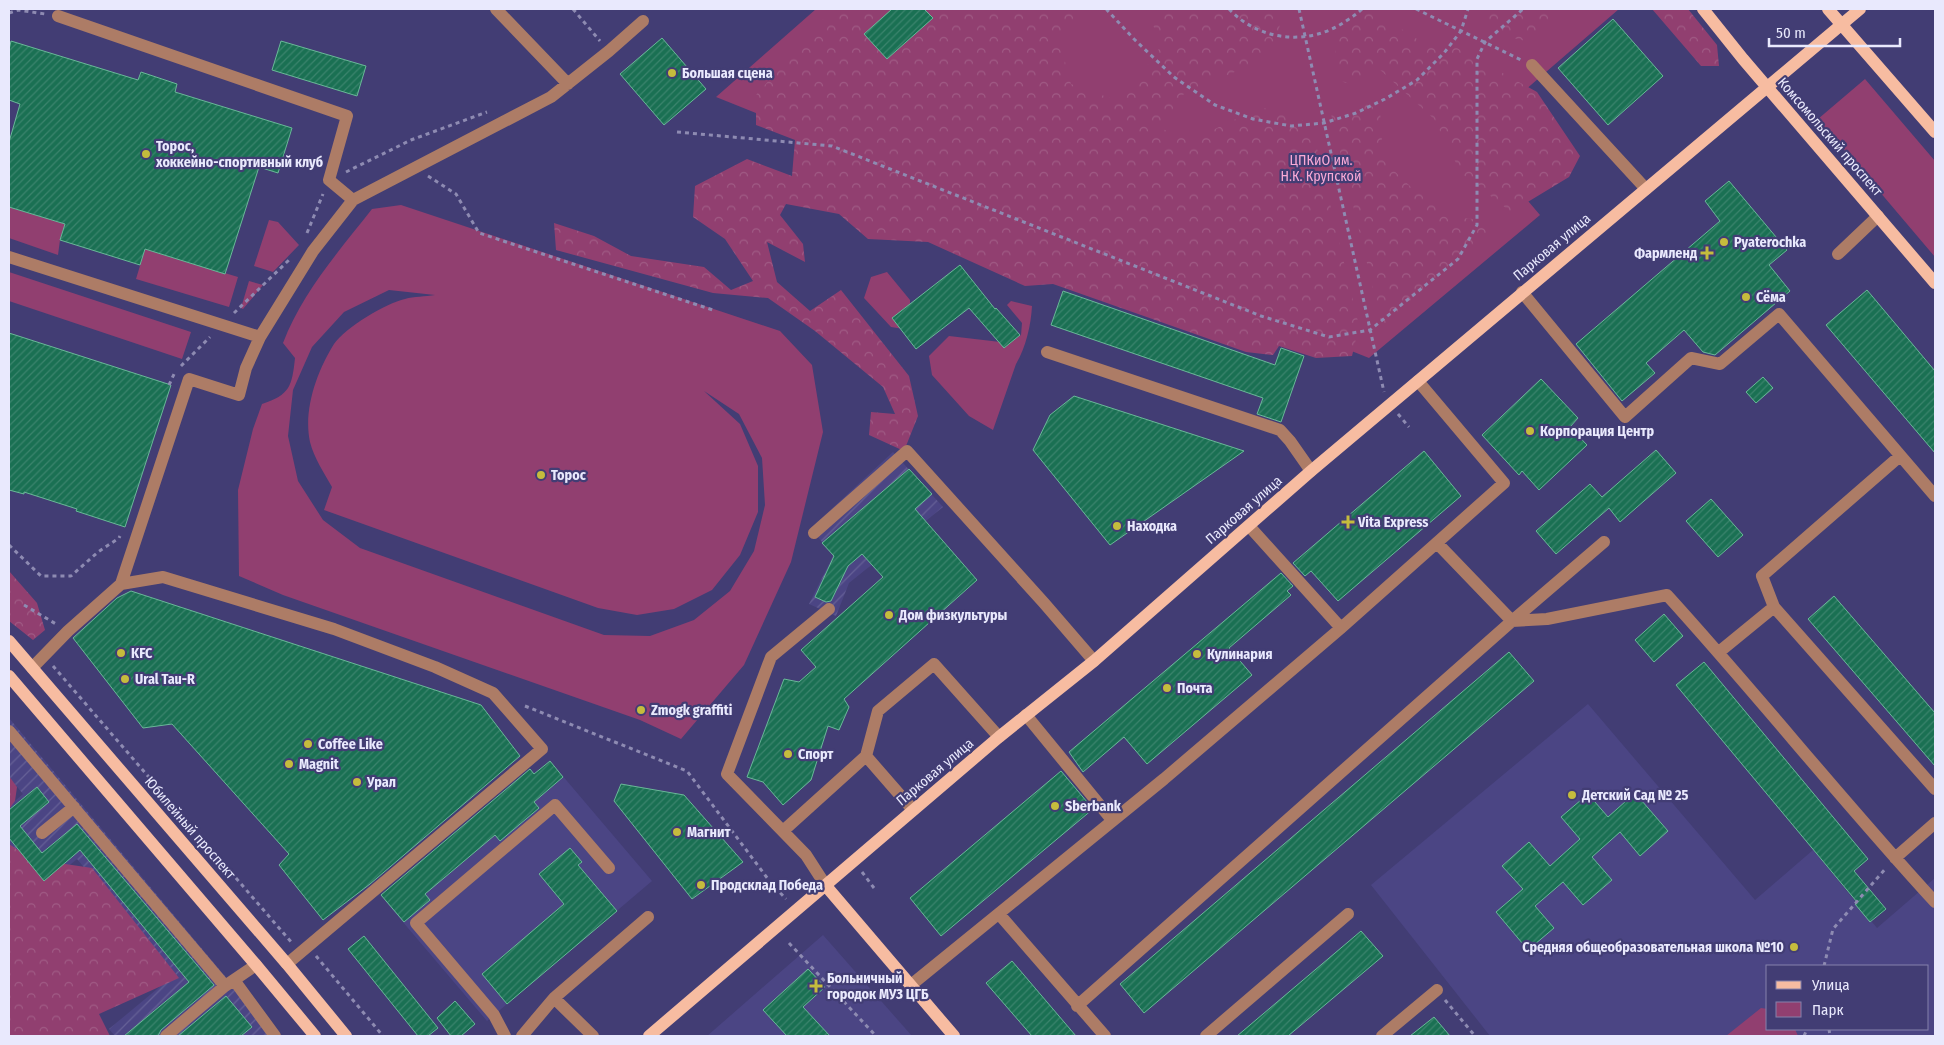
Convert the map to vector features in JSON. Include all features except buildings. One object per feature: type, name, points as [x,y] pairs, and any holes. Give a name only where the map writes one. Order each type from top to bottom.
[{"type":"main road","name":"Комсомольский проспект","points":[[1703,9],[1935,283]]},
{"type":"main road","points":[[1828,9],[1935,132]]},
{"type":"main road","name":"Парковая улица","points":[[649,1036],[999,737],[1094,661],[1311,471],[1522,292],[1860,9]]},
{"type":"main road","name":"Юбилейный проспект","points":[[9,640],[287,964],[346,1036]]},
{"type":"main road","points":[[9,676],[315,1036]]},
{"type":"main road","points":[[826,886],[954,1036]]},
{"type":"street","points":[[496,9],[568,84]]},
{"type":"street","points":[[58,16],[347,116],[329,180],[353,200]]},
{"type":"street","points":[[32,668],[121,584],[189,379],[239,395],[246,368],[260,336],[313,251],[353,200],[551,98],[643,21]]},
{"type":"street","points":[[1532,66],[1646,189]]},
{"type":"street","points":[[1838,254],[1878,216]]},
{"type":"street","points":[[9,257],[260,336]]},
{"type":"street","points":[[1522,292],[1625,417],[1691,358],[1720,364],[1779,314],[1935,496]]},
{"type":"street","points":[[1047,352],[1280,430],[1311,471]]},
{"type":"street","points":[[911,985],[1164,779],[1341,628],[1504,483],[1418,381]]},
{"type":"street","points":[[814,533],[907,451],[1094,661]]},
{"type":"street","points":[[1900,456],[1762,576],[1774,607],[1935,789]]},
{"type":"street","points":[[1249,526],[1341,628]]},
{"type":"street","points":[[1077,1006],[1512,620],[1604,542]]},
{"type":"street","points":[[1437,543],[1512,620],[1547,619],[1667,595],[1719,652],[1895,858],[1935,902]]},
{"type":"street","points":[[121,584],[164,577],[334,629],[435,667],[494,693],[542,749],[287,964]]},
{"type":"street","points":[[1719,652],[1774,607]]},
{"type":"street","points":[[826,886],[806,855],[726,774],[771,657],[829,609]]},
{"type":"street","points":[[783,831],[866,756],[878,711],[934,664],[999,737]]},
{"type":"street","points":[[1026,715],[1112,820]]},
{"type":"street","points":[[9,731],[74,808],[229,983],[269,1034]]},
{"type":"street","points":[[866,756],[913,810]]},
{"type":"street","points":[[505,1036],[494,1015],[416,923],[555,805],[609,868]]},
{"type":"street","points":[[42,833],[74,808]]},
{"type":"street","points":[[1895,858],[1935,823]]},
{"type":"street","points":[[999,914],[1105,1036]]},
{"type":"street","points":[[1206,1036],[1348,914]]},
{"type":"street","points":[[522,1036],[554,998],[648,917]]},
{"type":"street","points":[[166,1036],[229,983],[256,965]]},
{"type":"street","points":[[1382,1036],[1437,990]]},
{"type":"street","points":[[554,998],[594,1036]]},
{"type":"path","points":[[573,9],[609,51]]},
{"type":"path","points":[[1108,9],[1134,39],[1174,77],[1215,105],[1253,119],[1292,126],[1324,123],[1356,113],[1385,99],[1416,80],[1444,53],[1461,31],[1468,9]]},
{"type":"path","points":[[1229,9],[1236,17],[1256,29],[1277,36],[1305,37],[1324,33],[1341,25],[1362,9]]},
{"type":"path","points":[[1299,9],[1383,390],[1390,404],[1409,427]]},
{"type":"path","points":[[1416,9],[1532,66]]},
{"type":"path","points":[[676,132],[832,146],[1260,316],[1329,337],[1370,330],[1458,259],[1477,225],[1477,59],[1485,42],[1523,9]]},
{"type":"path","points":[[9,12],[18,10],[58,16]]},
{"type":"path","points":[[415,168],[456,194],[479,233],[713,310]]},
{"type":"path","points":[[24,605],[68,632]]},
{"type":"path","points":[[44,656],[304,950],[383,1036]]},
{"type":"path","points":[[521,704],[687,771],[771,883]]},
{"type":"path","points":[[1824,965],[1833,929],[1895,858]]},
{"type":"path","points":[[854,862],[874,888]]},
{"type":"path","points":[[790,943],[876,1036]]},
{"type":"path","points":[[1437,990],[1475,1036]]},
{"type":"shaded area","points":[[893,452],[943,507],[849,583],[836,616],[809,604],[833,556],[811,528]]},
{"type":"shaded area","name":"Детский Сад № 25","points":[[1588,704],[1755,900],[1813,850],[1877,928],[1935,878],[1935,1036],[1490,1036],[1371,885]]},
{"type":"shaded area","points":[[9,718],[275,1036],[115,1036],[109,1029],[174,975],[77,859],[44,886],[9,843],[9,806],[23,794],[9,777]]},
{"type":"shaded area","points":[[550,761],[652,881],[487,1021],[385,901]]},
{"type":"shaded area","name":"Больничный городок МУЗ ЦГБ","points":[[823,935],[912,1036],[707,1036]]},
{"type":"green space","name":"ЦПКиО им. Н.К. Крупской","points":[[816,9],[1619,9],[1481,128],[1480,145],[1540,215],[1369,358],[716,97]]},
{"type":"green space","points":[[832,9],[1082,9],[1060,43],[1071,84],[1121,102],[1161,46],[1147,9],[1282,9],[1277,44],[1246,67],[1180,96],[1164,130],[1196,138],[1261,107],[1311,123],[1359,326],[1352,356],[1316,358],[1279,346],[1273,355],[1246,352],[1053,284],[1025,286],[928,242],[868,239],[839,214],[786,204],[780,215],[803,244],[805,262],[767,242],[777,282],[810,311],[841,290],[909,376],[918,416],[904,451],[869,435],[871,412],[895,414],[883,387],[815,331],[768,298],[713,293],[556,250],[554,223],[594,236],[631,256],[704,267],[731,290],[753,281],[725,239],[693,217],[695,186],[747,159],[792,176],[795,140],[756,125],[756,95]]},
{"type":"green space","points":[[1343,9],[1370,9],[1428,46],[1452,45],[1537,92],[1580,156],[1569,177],[1511,212],[1461,173],[1434,119],[1378,68],[1357,86],[1340,81],[1334,42],[1355,25]]},
{"type":"green space","points":[[1485,9],[1570,9],[1526,41],[1491,33]]},
{"type":"green space","points":[[1652,9],[1688,9],[1717,45],[1719,66],[1701,66]]},
{"type":"green space","points":[[1865,79],[1935,161],[1935,257],[1818,119]]},
{"type":"green space","points":[[1362,103],[1380,109],[1383,160],[1412,188],[1432,188],[1442,216],[1473,219],[1497,234],[1384,334],[1331,114],[1350,116]]},
{"type":"green space","name":"Торос","points":[[401,205],[780,331],[812,365],[823,432],[791,562],[744,665],[681,739],[640,720],[283,595],[239,576],[238,490],[253,429],[262,404],[284,393],[293,376],[295,358],[283,343],[300,307],[322,273],[372,209]],"holes":[[[389,290],[435,295],[397,301],[356,324],[334,344],[322,366],[310,404],[308,430],[310,442],[319,465],[332,487],[324,510],[598,608],[637,615],[674,609],[712,590],[740,555],[758,512],[758,466],[740,424],[704,391],[739,414],[762,458],[765,505],[754,551],[730,591],[694,620],[650,636],[604,635],[360,548],[323,520],[298,481],[288,436],[293,390],[312,347],[344,312]]]},
{"type":"green space","points":[[9,207],[65,224],[58,255],[9,238]]},
{"type":"green space","points":[[269,220],[278,222],[299,245],[273,272],[254,266]]},
{"type":"green space","points":[[145,249],[238,277],[229,307],[136,279]]},
{"type":"green space","points":[[9,272],[191,332],[182,359],[9,301]]},
{"type":"green space","points":[[887,272],[910,300],[910,330],[891,327],[864,298],[871,277]]},
{"type":"green space","points":[[249,281],[263,285],[243,309],[241,308]]},
{"type":"green space","points":[[1011,301],[1032,306],[1030,321],[1025,343],[993,430],[969,416],[932,375],[929,356],[949,336],[1009,343],[1021,335],[1022,323],[1007,305]]},
{"type":"green space","points":[[9,571],[37,603],[45,630],[33,640],[9,621]]},
{"type":"green space","points":[[9,776],[17,787],[15,801],[9,809]]},
{"type":"green space","points":[[9,844],[32,859],[92,868],[179,978],[99,1014],[110,1036],[9,1036]]},
{"type":"green space","points":[[1761,1008],[1766,1009],[1766,1030],[1795,1030],[1798,1036],[1726,1036]]},
{"type":"place","name":"Большая сцена","points":[[672,73]]},
{"type":"place","name":"Торос, хоккейно-спортивный клуб","points":[[146,154]]},
{"type":"place","name":"Pyaterochka","points":[[1724,242]]},
{"type":"place","name":"Фармленд","points":[[1707,253]]},
{"type":"place","name":"Сёма","points":[[1746,297]]},
{"type":"place","name":"Корпорация Центр","points":[[1530,431]]},
{"type":"place","name":"Торос","points":[[541,475]]},
{"type":"place","name":"Vita Express","points":[[1348,522]]},
{"type":"place","name":"Находка","points":[[1117,526]]},
{"type":"place","name":"Дом физкультуры","points":[[889,615]]},
{"type":"place","name":"KFC","points":[[121,653]]},
{"type":"place","name":"Кулинария","points":[[1197,654]]},
{"type":"place","name":"Ural Tau-R","points":[[125,679]]},
{"type":"place","name":"Почта","points":[[1167,688]]},
{"type":"place","name":"Zmogk graffiti","points":[[641,710]]},
{"type":"place","name":"Coffee Like","points":[[308,744]]},
{"type":"place","name":"Спорт","points":[[788,754]]},
{"type":"place","name":"Magnit","points":[[289,764]]},
{"type":"place","name":"Урал","points":[[357,782]]},
{"type":"place","name":"Детский Сад № 25","points":[[1572,795]]},
{"type":"place","name":"Sberbank","points":[[1055,806]]},
{"type":"place","name":"Магнит","points":[[677,832]]},
{"type":"place","name":"Продсклад Победа","points":[[701,885]]},
{"type":"place","name":"Средняя общеобразовательная школа №10","points":[[1794,947]]},
{"type":"place","name":"Больничный городок МУЗ ЦГБ","points":[[816,986]]}]
